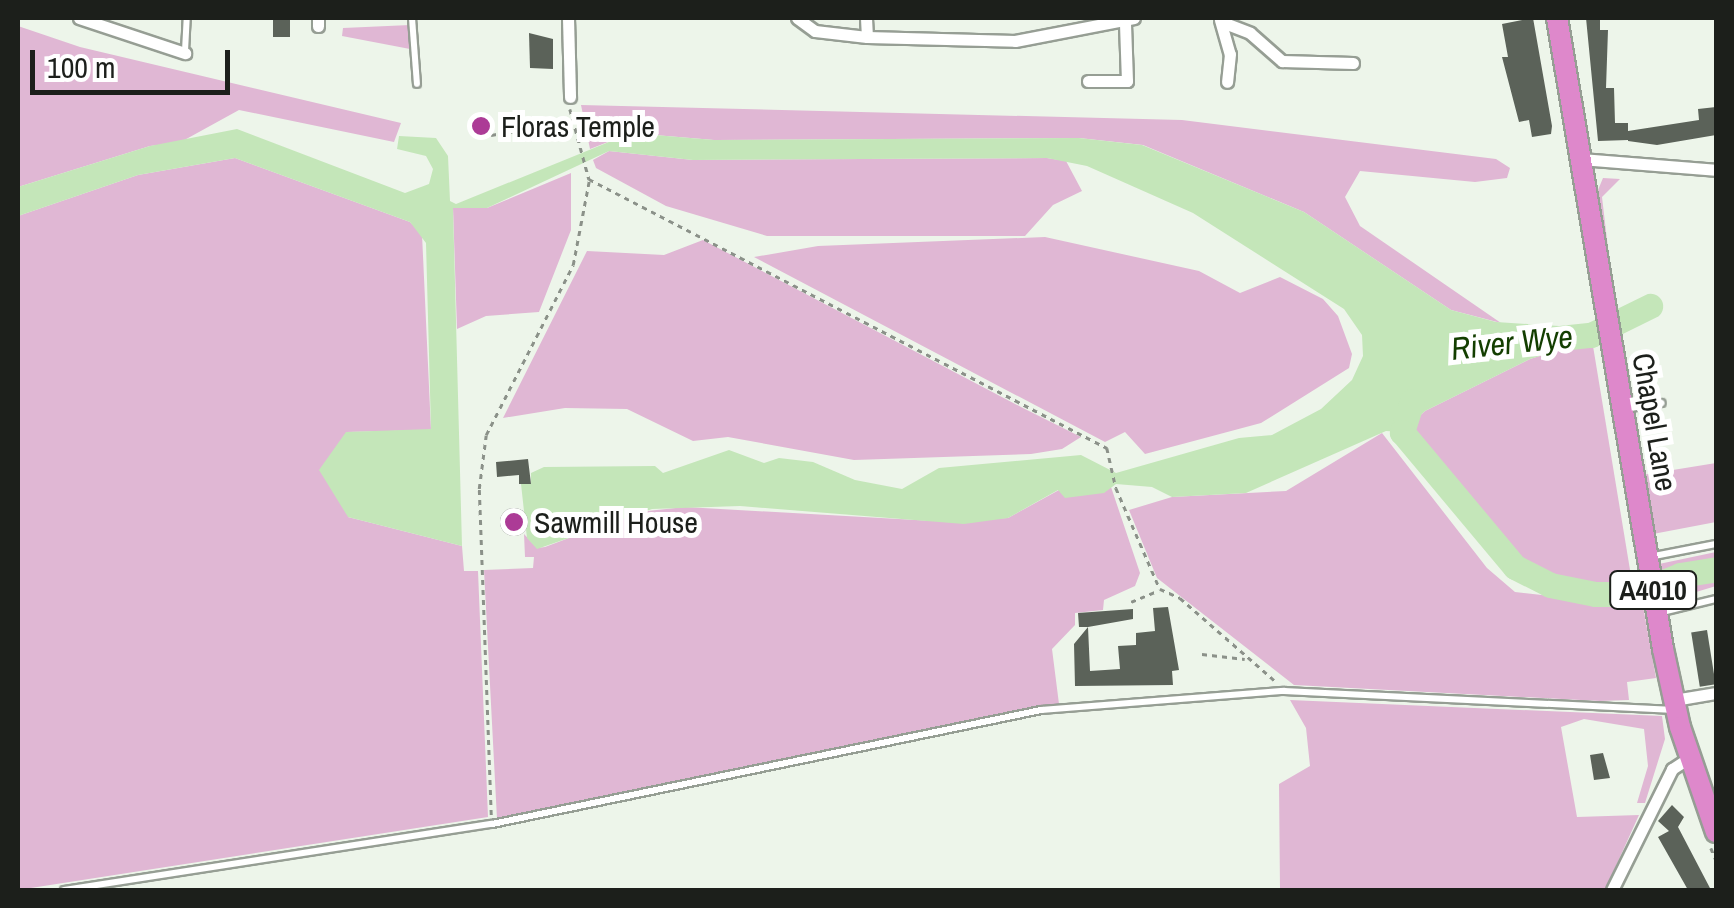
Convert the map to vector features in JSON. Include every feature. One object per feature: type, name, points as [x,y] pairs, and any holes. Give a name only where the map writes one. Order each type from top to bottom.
[{"type":"highway","name":"Chapel Lane","points":[[1557,18],[1657,614],[1689,758],[1716,832]]},
{"type":"street","points":[[79,18],[185,53]]},
{"type":"street","points":[[568,18],[570,97]]},
{"type":"street","points":[[797,18],[815,31],[867,37],[1015,40],[1130,20],[1127,80],[1088,81]]},
{"type":"street","points":[[866,18],[867,37]]},
{"type":"street","points":[[1219,20],[1250,33],[1282,61],[1353,63]]},
{"type":"street","points":[[1219,20],[1230,54],[1226,82]]},
{"type":"street","points":[[1580,159],[1716,170]]},
{"type":"street","points":[[1675,706],[1716,693]]},
{"type":"street","points":[[1613,890],[1672,769],[1689,758]]},
{"type":"lane","points":[[185,53],[187,18]]},
{"type":"lane","points":[[412,18],[416,84]]},
{"type":"lane","points":[[1623,409],[1662,404]]},
{"type":"lane","points":[[1648,557],[1716,544]]},
{"type":"lane","points":[[1657,614],[1716,599]]},
{"type":"lane","points":[[64,890],[492,824],[1041,710],[1284,691],[1675,706]]},
{"type":"path","points":[[492,824],[478,489],[486,435],[572,265],[589,179],[570,122],[570,97]]},
{"type":"path","points":[[491,135],[570,122]]},
{"type":"path","points":[[589,179],[1108,448],[1115,467],[1116,488],[1160,589],[1180,598],[1284,691]]},
{"type":"path","points":[[1131,602],[1160,589]]},
{"type":"path","points":[[1202,654],[1246,660]]},
{"type":"shaded area","points":[[410,25],[410,49],[342,36],[343,28]]},
{"type":"shaded area","points":[[18,26],[80,47],[401,123],[394,142],[239,110],[179,143],[150,146],[18,187]]},
{"type":"shaded area","points":[[581,105],[1182,120],[1496,159],[1510,168],[1507,178],[1475,182],[1360,171],[1345,197],[1360,226],[1501,323],[1451,310],[1304,212],[1143,145],[1079,138],[714,140],[631,133],[590,149]]},
{"type":"shaded area","points":[[609,151],[693,160],[1047,158],[1066,161],[1082,191],[1053,205],[1025,236],[767,236],[666,206],[596,168],[593,160]]},
{"type":"shaded area","points":[[235,158],[410,222],[422,234],[431,430],[347,432],[348,517],[462,546],[464,571],[478,571],[488,817],[18,890],[18,216],[138,175]]},
{"type":"shaded area","points":[[571,173],[571,230],[539,312],[486,316],[457,329],[453,208],[487,208]]},
{"type":"shaded area","points":[[1603,178],[1620,179],[1602,197],[1616,316],[1598,190]]},
{"type":"shaded area","points":[[1045,237],[1199,271],[1240,293],[1280,277],[1323,299],[1338,316],[1352,354],[1349,368],[1261,423],[1145,454],[1125,432],[1105,442],[754,257],[818,246]]},
{"type":"shaded area","points":[[703,240],[1081,437],[1062,449],[1031,454],[854,460],[728,437],[693,441],[627,409],[565,408],[503,418],[587,251],[664,255]]},
{"type":"shaded area","points":[[1592,340],[1634,594],[1550,585],[1515,567],[1402,432],[1425,411],[1530,359]]},
{"type":"shaded area","points":[[1382,433],[1487,568],[1515,592],[1577,599],[1641,595],[1656,678],[1627,682],[1629,700],[1600,701],[1294,685],[1157,578],[1129,510],[1172,497],[1286,491]]},
{"type":"shaded area","points":[[1716,463],[1716,522],[1653,534],[1642,475]]},
{"type":"shaded area","points":[[1111,487],[1140,573],[1135,586],[1104,600],[1103,610],[1075,613],[1075,625],[1052,649],[1059,704],[497,819],[484,570],[533,568],[534,557],[525,557],[524,534],[537,548],[545,547],[638,512],[685,507],[934,521],[1008,518],[1059,490],[1065,497]]},
{"type":"shaded area","points":[[1716,552],[1716,586],[1673,599],[1664,590],[1659,564]]},
{"type":"shaded area","points":[[1290,700],[1662,716],[1665,739],[1645,803],[1637,803],[1648,766],[1644,729],[1584,719],[1561,727],[1577,817],[1639,815],[1605,890],[1280,890],[1279,784],[1310,766],[1306,728]]},
{"type":"water","points":[[237,129],[405,193],[429,184],[433,169],[426,156],[397,149],[399,136],[436,138],[448,156],[450,201],[456,204],[631,133],[714,140],[1079,138],[1142,145],[1304,212],[1451,310],[1496,322],[1590,328],[1592,340],[1530,359],[1425,411],[1402,432],[1386,431],[1246,493],[1172,497],[1152,487],[1116,484],[1104,493],[1065,498],[1058,490],[1008,518],[964,524],[740,506],[652,509],[537,549],[527,538],[521,484],[531,484],[531,473],[544,467],[655,466],[663,473],[729,450],[764,463],[779,458],[813,462],[855,480],[902,489],[939,468],[1081,455],[1116,473],[1239,438],[1272,435],[1321,409],[1352,380],[1363,356],[1362,335],[1344,309],[1193,213],[1087,166],[1047,158],[693,160],[609,151],[487,208],[453,208],[462,546],[348,517],[319,470],[346,432],[431,429],[426,243],[410,222],[235,158],[138,175],[18,216],[18,187],[150,146]]},
{"type":"building","points":[[273,18],[290,18],[290,37],[273,37]]},
{"type":"building","points":[[1533,18],[1552,126],[1551,134],[1532,137],[1529,120],[1519,122],[1502,57],[1508,57],[1502,24]]},
{"type":"building","points":[[1586,18],[1600,18],[1600,30],[1608,30],[1606,88],[1614,88],[1615,123],[1628,123],[1628,140],[1598,141]]},
{"type":"building","points":[[529,33],[553,39],[553,69],[530,68]]},
{"type":"building","points":[[1716,107],[1716,135],[1657,145],[1628,141],[1628,131],[1699,120],[1698,109]]},
{"type":"building","points":[[528,459],[531,484],[519,484],[519,475],[497,477],[496,462]]},
{"type":"building","points":[[514,508],[524,512],[528,522],[524,532],[514,536],[504,532],[500,522],[504,512]]},
{"type":"building","points":[[1168,607],[1179,670],[1172,671],[1173,685],[1075,686],[1074,644],[1088,627],[1090,671],[1120,669],[1118,646],[1136,645],[1136,633],[1155,631],[1153,608]]},
{"type":"building","points":[[1133,609],[1133,619],[1079,627],[1078,613]]},
{"type":"building","points":[[1707,630],[1716,684],[1700,687],[1691,633]]},
{"type":"building","points":[[1603,753],[1610,778],[1594,780],[1590,755]]},
{"type":"building","points":[[1672,805],[1684,817],[1678,827],[1711,890],[1688,890],[1658,837],[1669,831],[1658,821]]},
{"type":"waterway","name":"River Wye","points":[[1560,338],[1591,335],[1650,306]]},
{"type":"waterway","points":[[1412,401],[1402,432],[1515,567],[1550,585],[1595,594],[1634,594],[1680,575],[1716,569]]},
{"type":"place","name":"Floras Temple","points":[[481,126]]},
{"type":"place","name":"Sawmill House","points":[[514,522]]}]
